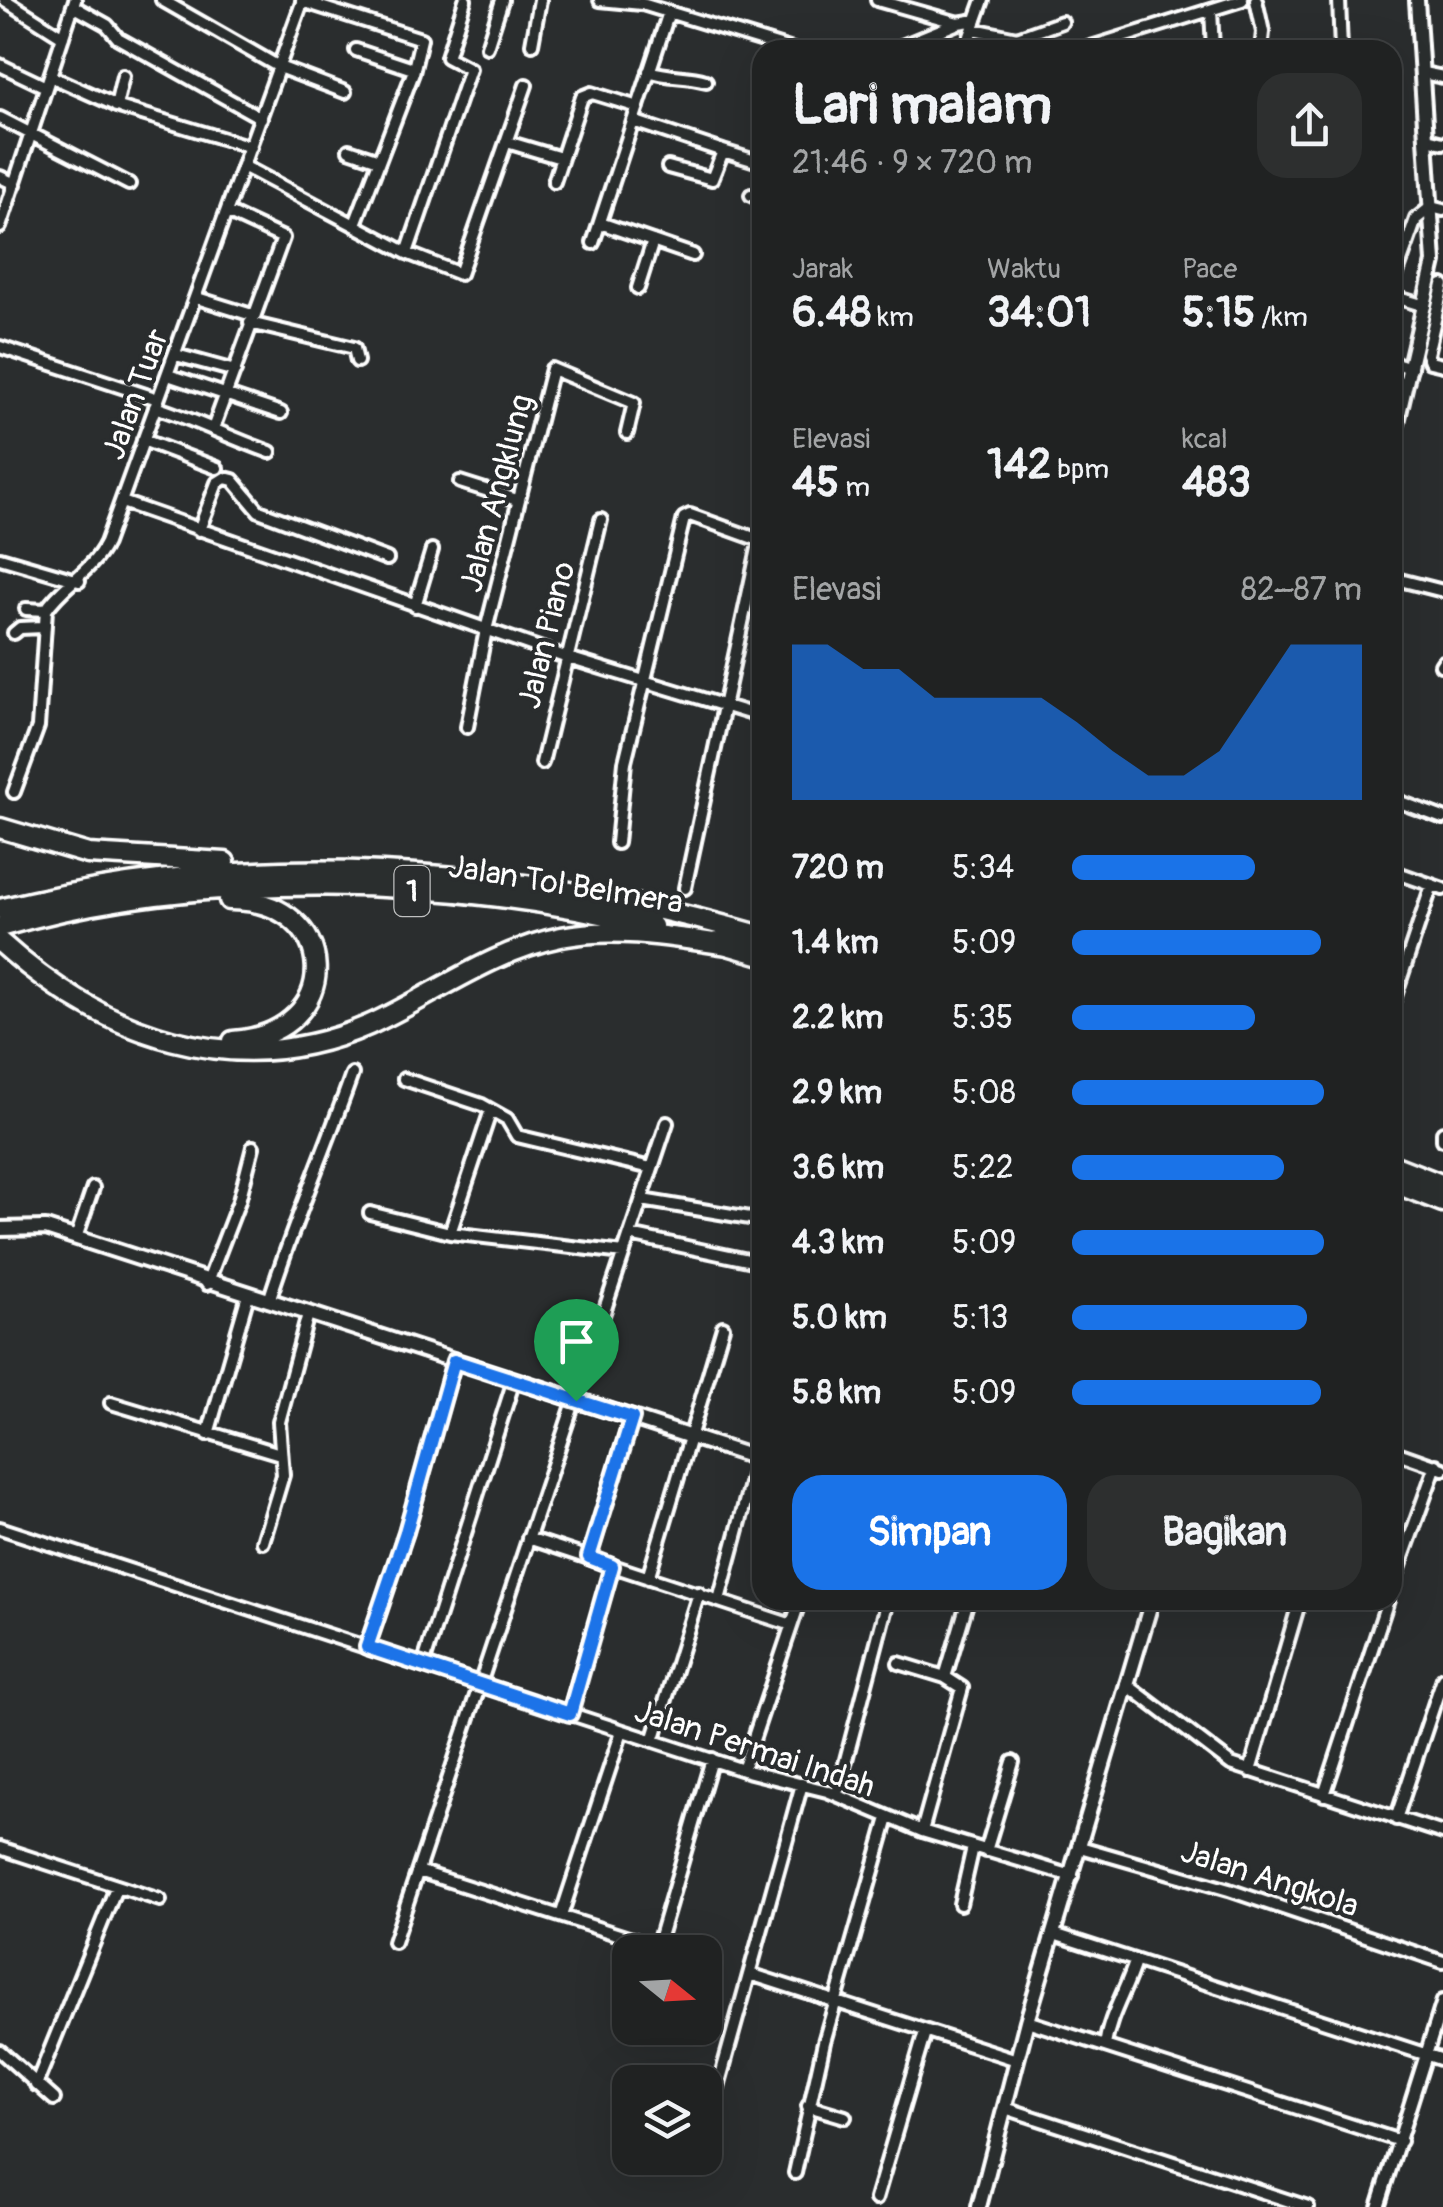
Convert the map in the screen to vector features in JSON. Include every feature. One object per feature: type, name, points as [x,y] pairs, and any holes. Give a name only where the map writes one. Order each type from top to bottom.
[{"type":"highway","points":[[0,828],[60,849],[104,856],[348,869]]},
{"type":"highway","name":"Jalan Tol Belmera","points":[[0,908],[147,880],[236,871],[348,869],[456,876],[549,889],[643,906],[752,933]]},
{"type":"highway","name":"Jalan Tol Belmera","points":[[0,928],[134,900],[227,889],[313,887],[451,894],[621,918],[752,952]]},
{"type":"highway","points":[[0,942],[104,1008],[172,1034],[203,1040],[268,1035],[306,1006],[317,972],[311,941],[285,913],[242,900],[134,900]]},
{"type":"highway","points":[[0,928],[25,958],[82,1005],[137,1032],[186,1047],[249,1052],[293,1048],[367,1026],[496,958],[560,937],[617,932],[728,945]]},
{"type":"highway","points":[[1402,1169],[1443,1185]]},
{"type":"highway","points":[[1402,1186],[1443,1202]]},
{"type":"street","points":[[5,0],[64,37]]},
{"type":"street","points":[[162,0],[278,67],[345,92]]},
{"type":"street","points":[[288,0],[421,39],[355,224]]},
{"type":"street","points":[[407,253],[470,69],[447,57],[465,0]]},
{"type":"street","points":[[488,47],[502,0]]},
{"type":"street","points":[[532,44],[540,0]]},
{"type":"street","points":[[600,0],[669,12],[761,40]]},
{"type":"street","points":[[877,0],[1017,38],[1062,22]]},
{"type":"street","points":[[969,40],[983,0]]},
{"type":"street","points":[[1114,40],[1242,0]]},
{"type":"street","points":[[1256,0],[1262,40]]},
{"type":"street","points":[[1338,0],[1341,40]]},
{"type":"street","points":[[1417,0],[1427,139],[1437,208],[1426,354],[1430,362],[1443,365]]},
{"type":"street","name":"Jalan Tuar","points":[[46,610],[56,594],[79,581],[98,559],[122,502],[302,2]]},
{"type":"street","points":[[0,227],[74,3],[108,25],[118,38],[261,118]]},
{"type":"street","points":[[1211,10],[1212,40]]},
{"type":"street","points":[[592,243],[669,12]]},
{"type":"street","points":[[916,40],[958,22]]},
{"type":"street","points":[[356,50],[412,69]]},
{"type":"street","points":[[0,65],[251,147]]},
{"type":"street","points":[[650,71],[672,79],[692,77],[706,82]]},
{"type":"street","points":[[1423,73],[1443,76]]},
{"type":"street","points":[[116,106],[123,76]]},
{"type":"street","points":[[245,168],[407,253],[460,274],[526,85]]},
{"type":"street","points":[[554,182],[582,97],[592,94],[638,107]]},
{"type":"street","points":[[0,118],[129,184]]},
{"type":"street","points":[[633,122],[752,160]]},
{"type":"street","points":[[1427,139],[1443,143]]},
{"type":"street","points":[[507,142],[561,158]]},
{"type":"street","points":[[349,150],[378,160]]},
{"type":"street","points":[[668,167],[712,179],[723,151]]},
{"type":"street","points":[[0,177],[15,184]]},
{"type":"street","points":[[1402,259],[1416,219],[1437,208]]},
{"type":"street","points":[[214,426],[283,238],[227,212]]},
{"type":"street","points":[[600,222],[693,255]]},
{"type":"street","points":[[638,288],[654,241]]},
{"type":"street","points":[[1402,404],[1429,303],[1443,284]]},
{"type":"street","points":[[196,298],[251,319],[354,348],[357,361]]},
{"type":"street","points":[[1402,298],[1429,303]]},
{"type":"street","points":[[0,347],[157,403],[214,426],[227,437],[270,452]]},
{"type":"street","points":[[176,355],[235,370]]},
{"type":"street","points":[[1402,365],[1411,368]]},
{"type":"street","name":"Jalan Angklung","points":[[467,727],[486,630],[552,369],[632,401],[627,433]]},
{"type":"street","points":[[168,375],[282,414]]},
{"type":"street","points":[[144,440],[216,468]]},
{"type":"street","points":[[199,530],[218,483],[225,478],[233,480],[259,511],[387,559]]},
{"type":"street","points":[[460,482],[517,500]]},
{"type":"street","points":[[122,502],[565,657],[752,714]]},
{"type":"street","points":[[616,843],[625,762],[684,518],[690,514],[752,534]]},
{"type":"street","name":"Jalan Piano","points":[[542,762],[600,520]]},
{"type":"street","points":[[415,606],[432,550]]},
{"type":"street","points":[[0,558],[79,581]]},
{"type":"street","points":[[685,888],[752,579]]},
{"type":"street","points":[[1402,581],[1443,592]]},
{"type":"street","points":[[14,792],[38,727],[46,610],[26,609]]},
{"type":"street","points":[[14,633],[20,628],[43,627]]},
{"type":"street","points":[[1402,803],[1443,818]]},
{"type":"street","points":[[1402,875],[1437,887],[1402,979]]},
{"type":"street","points":[[269,1302],[298,1210],[322,1161],[352,1074]]},
{"type":"street","points":[[404,1079],[491,1110],[507,1119],[517,1136],[651,1168]]},
{"type":"street","points":[[450,1234],[491,1110]]},
{"type":"street","points":[[394,1942],[666,1122]]},
{"type":"street","points":[[1443,1132],[1443,1140]]},
{"type":"street","points":[[207,1284],[240,1202],[253,1147]]},
{"type":"street","points":[[76,1238],[93,1188]]},
{"type":"street","points":[[642,1200],[752,1218]]},
{"type":"street","points":[[370,1213],[450,1234],[624,1253]]},
{"type":"street","points":[[0,1229],[30,1226],[76,1238],[207,1284],[752,1456]]},
{"type":"street","points":[[630,1235],[752,1260]]},
{"type":"street","points":[[208,1434],[248,1296]]},
{"type":"street","points":[[263,1542],[283,1475],[280,1422],[308,1314]]},
{"type":"street","points":[[648,1578],[723,1327]]},
{"type":"street","points":[[367,1647],[406,1532],[454,1361]]},
{"type":"street","points":[[423,1665],[514,1380]]},
{"type":"street","points":[[111,1403],[280,1454]]},
{"type":"street","points":[[589,1557],[632,1418]]},
{"type":"street","points":[[1402,1454],[1440,1467],[1402,1563]]},
{"type":"street","points":[[719,1600],[752,1487]]},
{"type":"street","name":"Jalan Permai Indah","points":[[0,1528],[744,1770],[837,1794],[922,1831],[1072,1876]]},
{"type":"street","points":[[528,1538],[789,1624]]},
{"type":"street","points":[[570,1714],[612,1566]]},
{"type":"street","points":[[653,1741],[699,1593]]},
{"type":"street","points":[[744,1770],[795,1610]]},
{"type":"street","points":[[837,1794],[885,1610]]},
{"type":"street","points":[[945,1678],[965,1610]]},
{"type":"street","points":[[982,2206],[1027,2021],[1149,1610]]},
{"type":"street","points":[[1250,1771],[1297,1610]]},
{"type":"street","points":[[1324,1795],[1385,1610]]},
{"type":"street","points":[[899,1663],[959,1683],[962,1695],[922,1831]]},
{"type":"street","points":[[1396,1818],[1443,1678]]},
{"type":"street","points":[[1126,1684],[1222,1759],[1443,1833]]},
{"type":"street","points":[[560,1916],[622,1730]]},
{"type":"street","points":[[418,1870],[653,1947],[661,1944],[712,1759]]},
{"type":"street","points":[[986,1850],[1013,1762]]},
{"type":"street","points":[[722,2073],[802,1784]]},
{"type":"street","points":[[794,2173],[808,2106],[888,1818]]},
{"type":"street","name":"Jalan Angkola","points":[[1080,1846],[1229,1890],[1443,1962]]},
{"type":"street","points":[[960,1904],[973,1847]]},
{"type":"street","points":[[0,1848],[160,1900]]},
{"type":"street","points":[[36,2084],[116,1888]]},
{"type":"street","points":[[1054,1934],[1443,2060]]},
{"type":"street","points":[[1105,2046],[1111,2017],[1124,1994],[1134,1962]]},
{"type":"street","points":[[750,1974],[835,2005],[1018,2060]]},
{"type":"street","points":[[1378,2207],[1443,2001]]},
{"type":"street","points":[[1027,2021],[1400,2141]]},
{"type":"street","points":[[876,2199],[925,2032]]},
{"type":"street","points":[[0,2052],[54,2099]]},
{"type":"street","points":[[808,2106],[845,2117]]},
{"type":"street","points":[[1005,2108],[1308,2207]]},
{"type":"route","points":[[454,1361],[576,1401],[632,1418],[589,1557],[612,1566],[570,1714],[367,1647],[406,1532],[454,1361]]}]
